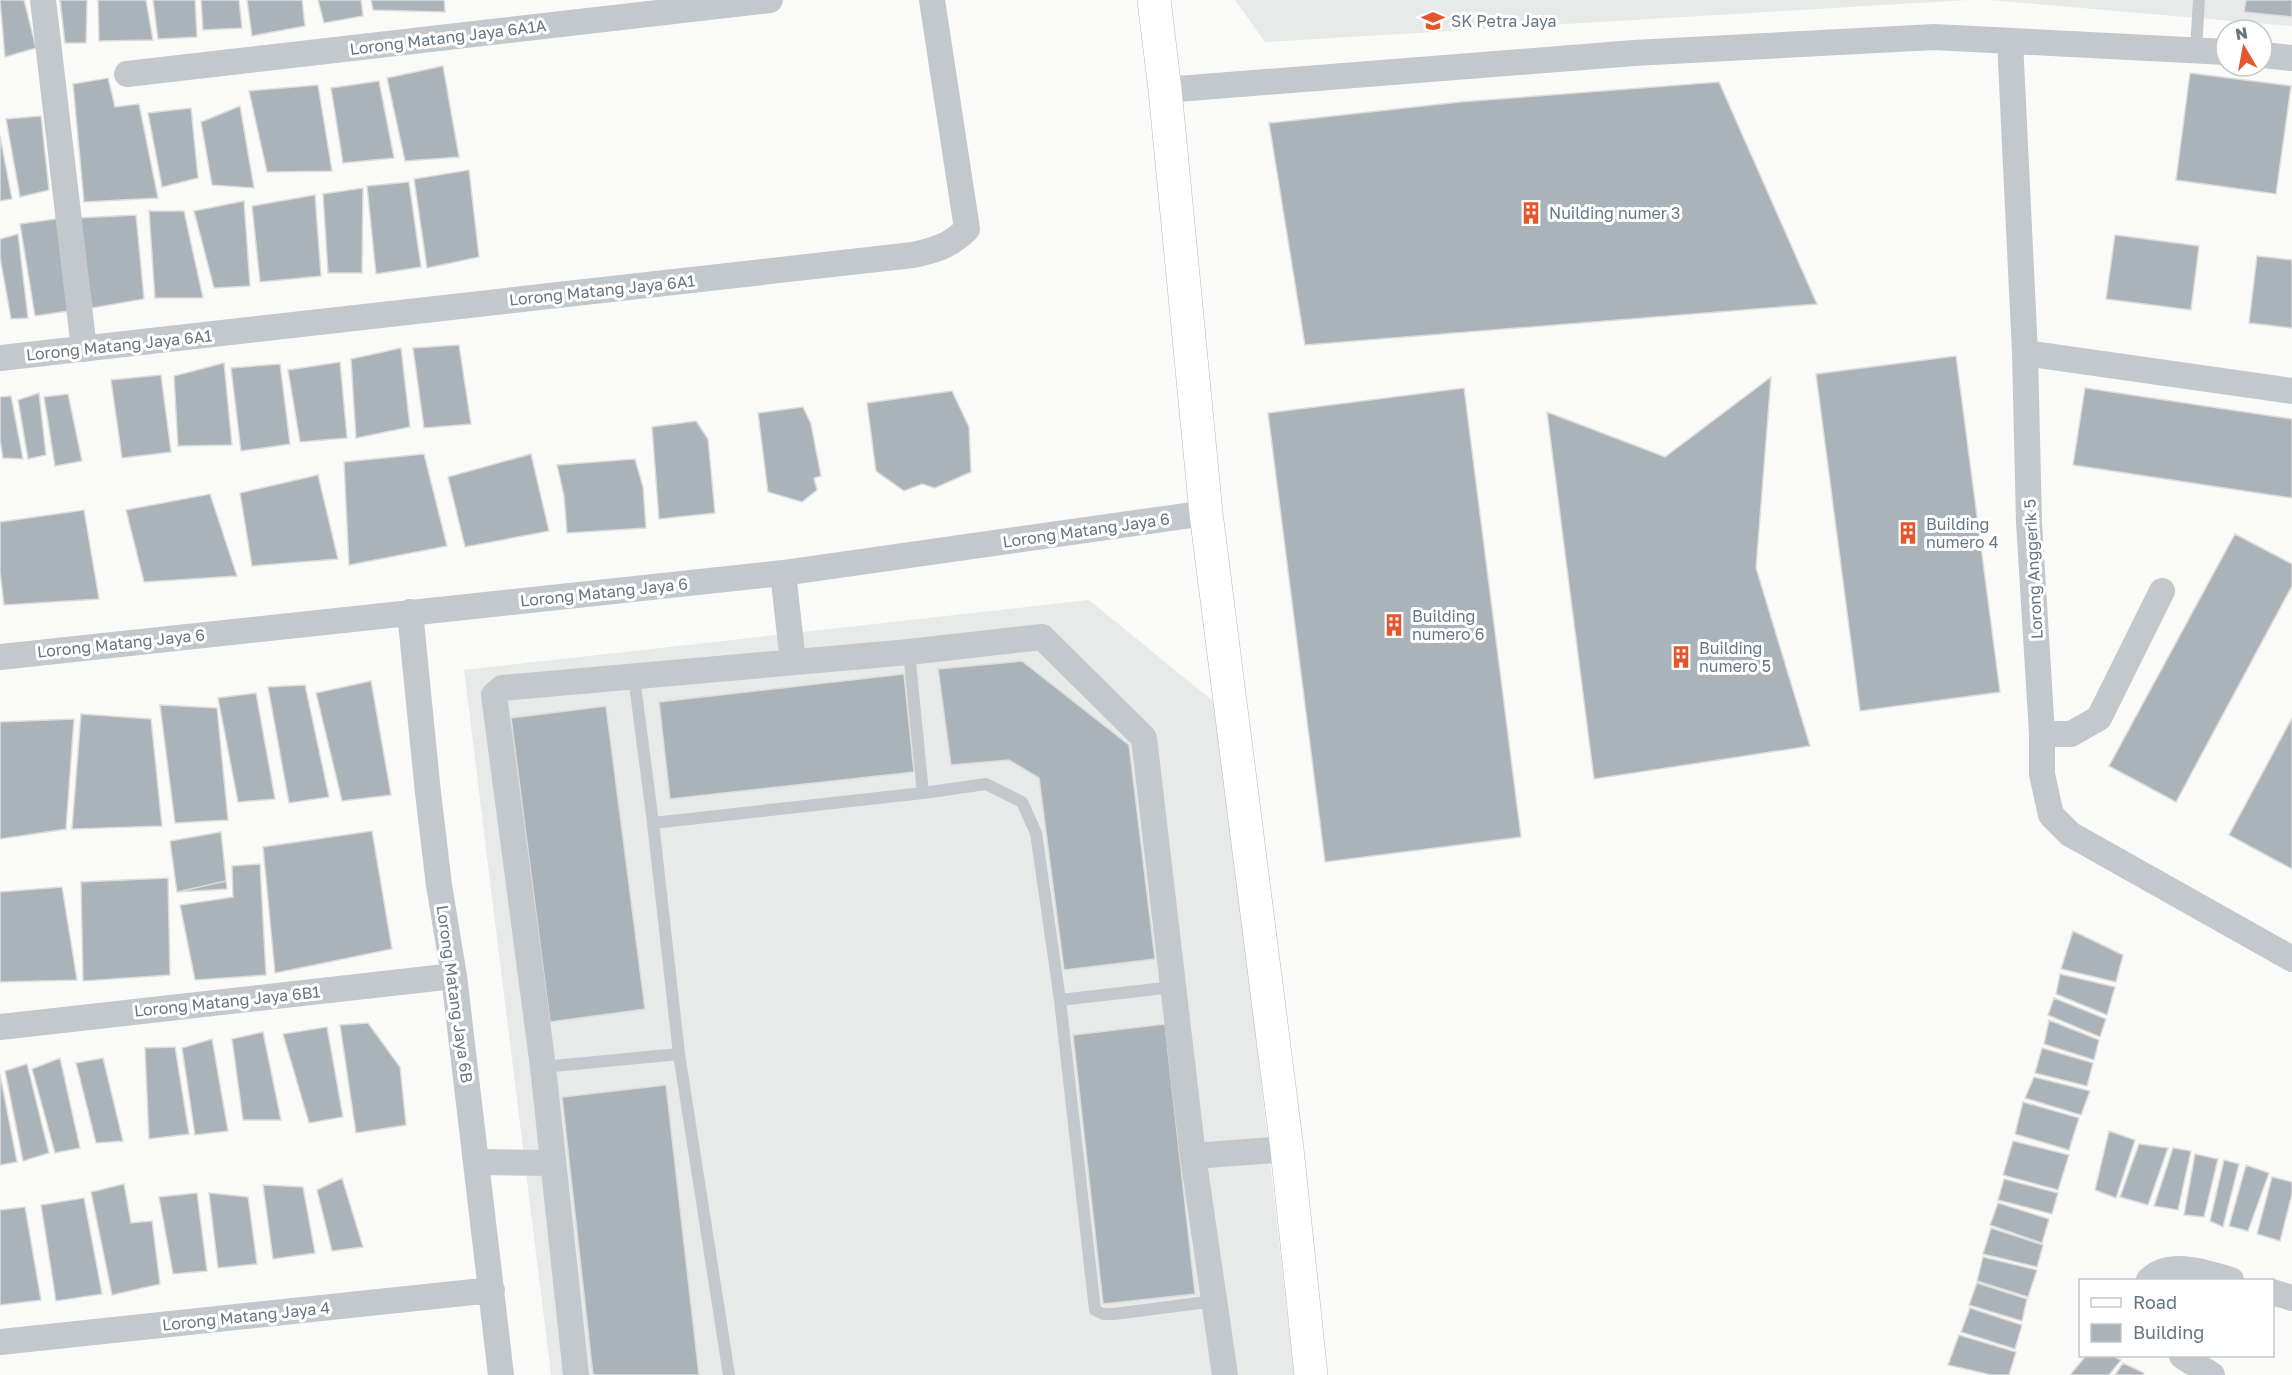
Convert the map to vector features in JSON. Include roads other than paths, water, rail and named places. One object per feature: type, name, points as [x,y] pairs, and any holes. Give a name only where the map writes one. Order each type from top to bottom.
[{"type":"street","points":[[44,0],[84,349]]},
{"type":"street","name":"Lorong Matang Jaya 6A1A","points":[[127,74],[770,0]]},
{"type":"street","name":"Lorong Matang Jaya 6A1","points":[[0,358],[913,255],[941,249],[955,241],[967,229],[932,0]]},
{"type":"street","points":[[1154,0],[1165,90],[1206,513],[1314,1374]]},
{"type":"street","points":[[1165,90],[1634,53],[1934,37],[2214,51]]},
{"type":"street","name":"Lorong Anggerik 5","points":[[2010,41],[2025,352],[2029,522],[2042,734],[2042,774],[2051,815],[2070,834],[2292,959]]},
{"type":"street","points":[[2274,56],[2292,58]]},
{"type":"street","points":[[2025,352],[2292,391]]},
{"type":"street","name":"Lorong Matang Jaya 6","points":[[0,657],[783,573],[1206,513]]},
{"type":"street","points":[[783,573],[793,662]]},
{"type":"street","points":[[2042,734],[2071,734],[2099,718],[2162,591]]},
{"type":"street","name":"Lorong Matang Jaya 6B","points":[[410,612],[435,851],[454,976],[501,1375]]},
{"type":"street","points":[[576,1375],[543,1067],[494,695],[502,688],[909,652],[1042,637],[1144,738],[1193,1156],[1225,1375]]},
{"type":"street","name":"Lorong Matang Jaya 6B1","points":[[0,1027],[454,976]]},
{"type":"street","points":[[1193,1156],[1287,1149]]},
{"type":"street","points":[[476,1162],[553,1162]]},
{"type":"street","points":[[2151,1279],[2157,1274],[2184,1269],[2223,1279]]},
{"type":"street","name":"Lorong Matang Jaya 4","points":[[0,1342],[492,1290]]},
{"type":"street","points":[[2274,1293],[2292,1298]]},
{"type":"street","points":[[2184,1357],[2212,1375]]},
{"type":"lane","points":[[2196,49],[2199,0]]},
{"type":"lane","points":[[909,652],[923,794]]},
{"type":"lane","points":[[634,677],[679,1054],[729,1375]]},
{"type":"lane","points":[[653,823],[923,794],[986,784],[1022,802],[1036,833],[1060,1000],[1095,1310],[1103,1314],[1114,1314],[1215,1301]]},
{"type":"lane","points":[[1060,1000],[1173,987]]},
{"type":"lane","points":[[543,1067],[679,1054]]},
{"type":"place","name":"SK Petra Jaya","points":[[1433,21]]},
{"type":"place","name":"Nuilding numer 3","points":[[1531,213]]},
{"type":"place","name":"Building numero 4","points":[[1908,533]]},
{"type":"place","name":"Building numero 6","points":[[1394,625]]},
{"type":"place","name":"Building numero 5","points":[[1681,657]]}]
